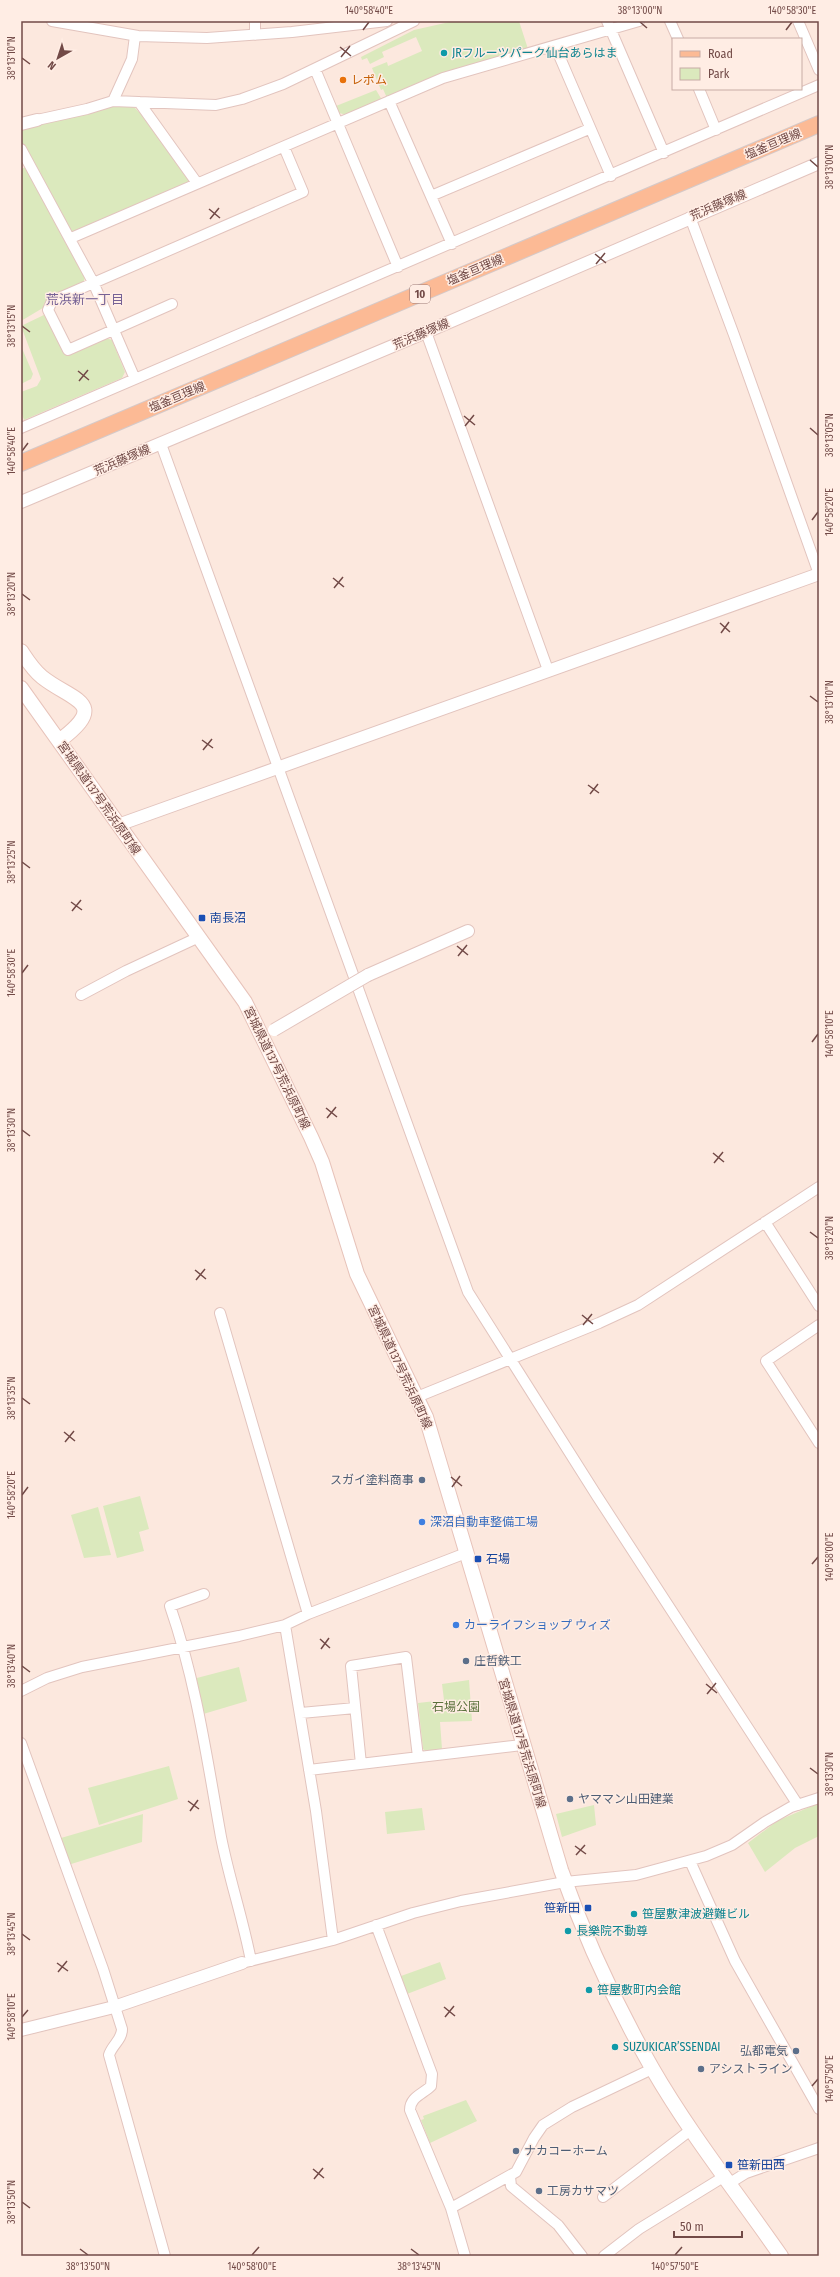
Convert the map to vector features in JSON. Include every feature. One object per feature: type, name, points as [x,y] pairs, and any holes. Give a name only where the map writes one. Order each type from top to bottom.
[{"type":"main road","name":"塩釜亘理線","points":[[21,463],[819,124]]},
{"type":"main road","points":[[21,650],[41,677],[75,696],[82,704],[84,714],[81,722],[59,741]]},
{"type":"main road","name":"宮城県道137号荒浜原町線","points":[[21,688],[244,1002],[268,1033],[322,1162],[357,1274],[426,1417],[522,1745],[565,1882],[610,1987],[652,2068],[781,2256]]},
{"type":"street","points":[[52,21],[135,36],[207,38],[256,35],[387,21]]},
{"type":"street","points":[[255,21],[256,35]]},
{"type":"street","points":[[21,124],[87,109],[113,100],[216,104],[260,94],[414,21]]},
{"type":"street","points":[[71,238],[444,78],[555,46],[608,25],[639,21]]},
{"type":"street","points":[[670,21],[678,38]]},
{"type":"street","points":[[798,21],[819,70]]},
{"type":"street","points":[[608,25],[664,153]]},
{"type":"street","points":[[113,100],[132,59],[135,36]]},
{"type":"street","points":[[555,46],[610,176]]},
{"type":"street","points":[[315,69],[398,266]]},
{"type":"street","points":[[21,428],[819,86]]},
{"type":"street","points":[[699,90],[716,130]]},
{"type":"street","points":[[389,101],[452,244]]},
{"type":"street","points":[[138,102],[197,183]]},
{"type":"street","points":[[431,196],[589,129]]},
{"type":"street","points":[[172,304],[68,350],[48,310],[52,301],[93,282],[303,192],[284,147]]},
{"type":"street","points":[[21,148],[71,238],[93,282],[135,379]]},
{"type":"street","name":"荒浜藤塚線","points":[[21,502],[426,332],[690,217],[819,163]]},
{"type":"street","points":[[118,824],[819,574],[734,335],[690,217]]},
{"type":"street","points":[[426,332],[548,670]]},
{"type":"street","points":[[161,444],[279,766],[468,1292],[509,1359],[798,1805]]},
{"type":"street","points":[[268,1033],[368,975],[468,931]]},
{"type":"street","points":[[81,995],[126,971],[199,937]]},
{"type":"street","points":[[417,1397],[638,1305],[819,1187]]},
{"type":"street","points":[[765,1222],[819,1306]]},
{"type":"street","points":[[220,1313],[308,1614]]},
{"type":"street","points":[[819,1325],[766,1361],[819,1443]]},
{"type":"street","points":[[21,1691],[47,1678],[82,1667],[185,1648],[285,1625],[308,1614],[466,1553]]},
{"type":"street","points":[[204,1594],[170,1606],[185,1648],[246,1962]]},
{"type":"street","points":[[285,1625],[301,1713],[333,1940]]},
{"type":"street","points":[[362,1764],[351,1666],[406,1657],[418,1757]]},
{"type":"street","points":[[301,1713],[355,1708]]},
{"type":"street","points":[[21,1743],[103,1969],[122,2029],[122,2035],[111,2050],[110,2055],[166,2256]]},
{"type":"street","points":[[309,1770],[522,1745]]},
{"type":"street","points":[[21,2030],[114,2006],[246,1962],[333,1940],[376,1925],[461,1901],[565,1882],[636,1875],[690,1860],[732,1845],[765,1822],[798,1805],[819,1798]]},
{"type":"street","points":[[690,1860],[735,1961],[819,2109]]},
{"type":"street","points":[[376,1925],[432,2074],[432,2086],[413,2100],[410,2104],[410,2110],[451,2208],[464,2256]]},
{"type":"street","points":[[451,2208],[510,2177],[516,2172],[534,2138],[544,2125],[572,2107],[652,2068]]},
{"type":"street","points":[[603,2197],[688,2132]]},
{"type":"street","points":[[604,2256],[644,2226],[728,2180],[819,2148]]},
{"type":"street","points":[[510,2177],[511,2186],[558,2225],[582,2256]]},
{"type":"green space","points":[[454,21],[519,21],[528,49],[387,98],[383,89],[381,90],[372,68],[387,62],[388,66],[422,51],[416,37],[382,52],[384,57],[370,64],[367,58],[362,60],[361,57],[414,30]]},
{"type":"green space","points":[[376,90],[382,100],[347,115],[339,113],[336,106]]},
{"type":"green space","points":[[109,106],[133,106],[147,120],[191,179],[190,186],[76,234],[70,232],[21,142],[21,129]]},
{"type":"green space","points":[[26,167],[85,277],[83,284],[21,321],[21,169]]},
{"type":"green space","points":[[48,313],[66,355],[106,338],[112,340],[125,372],[122,378],[24,420],[21,411],[21,392],[37,386],[41,379],[21,326]]},
{"type":"green space","points":[[21,346],[33,374],[31,379],[21,384]]},
{"type":"green space","points":[[140,1496],[149,1529],[139,1532],[144,1551],[117,1558],[103,1506]]},
{"type":"green space","points":[[98,1507],[111,1555],[84,1558],[71,1515]]},
{"type":"green space","points":[[239,1667],[247,1701],[200,1715],[193,1679]]},
{"type":"green space","name":"石場公園","points":[[469,1680],[472,1721],[440,1722],[442,1749],[427,1752],[423,1749],[418,1703],[444,1700],[442,1684]]},
{"type":"green space","points":[[169,1766],[178,1799],[99,1825],[88,1788]]},
{"type":"green space","points":[[819,1803],[819,1836],[795,1848],[765,1872],[748,1843],[777,1821]]},
{"type":"green space","points":[[594,1805],[596,1825],[562,1837],[556,1814]]},
{"type":"green space","points":[[422,1808],[425,1830],[387,1834],[385,1812]]},
{"type":"green space","points":[[143,1814],[142,1842],[68,1865],[59,1841],[61,1838]]},
{"type":"green space","points":[[440,1962],[446,1979],[407,1994],[401,1976]]},
{"type":"green space","points":[[466,2100],[477,2121],[430,2143],[421,2120],[424,2119],[423,2116]]},
{"type":"place","name":"JRフルーツパーク仙台あらはま","points":[[444,53]]},
{"type":"place","name":"レポム","points":[[343,80]]},
{"type":"place","name":"南長沼","points":[[202,918]]},
{"type":"place","name":"スガイ塗料商事","points":[[422,1480]]},
{"type":"place","name":"深沼自動車整備工場","points":[[422,1522]]},
{"type":"place","name":"石場","points":[[478,1559]]},
{"type":"place","name":"カーライフショップ ウィズ","points":[[456,1625]]},
{"type":"place","name":"庄哲鉄工","points":[[466,1661]]},
{"type":"place","name":"ヤママン山田建業","points":[[570,1799]]},
{"type":"place","name":"笹新田","points":[[588,1908]]},
{"type":"place","name":"笹屋敷津波避難ビル","points":[[634,1914]]},
{"type":"place","name":"長樂院不動尊","points":[[568,1931]]},
{"type":"place","name":"笹屋敷町内会館","points":[[589,1990]]},
{"type":"place","name":"SUZUKICAR’SSENDAI","points":[[615,2047]]},
{"type":"place","name":"弘都電気","points":[[796,2051]]},
{"type":"place","name":"アシストライン","points":[[701,2069]]},
{"type":"place","name":"ナカコーホーム","points":[[516,2151]]},
{"type":"place","name":"笹新田西","points":[[729,2165]]},
{"type":"place","name":"工房カサマツ","points":[[539,2191]]},
{"type":"district","name":"荒浜新一丁目","points":[[85,299]]}]
